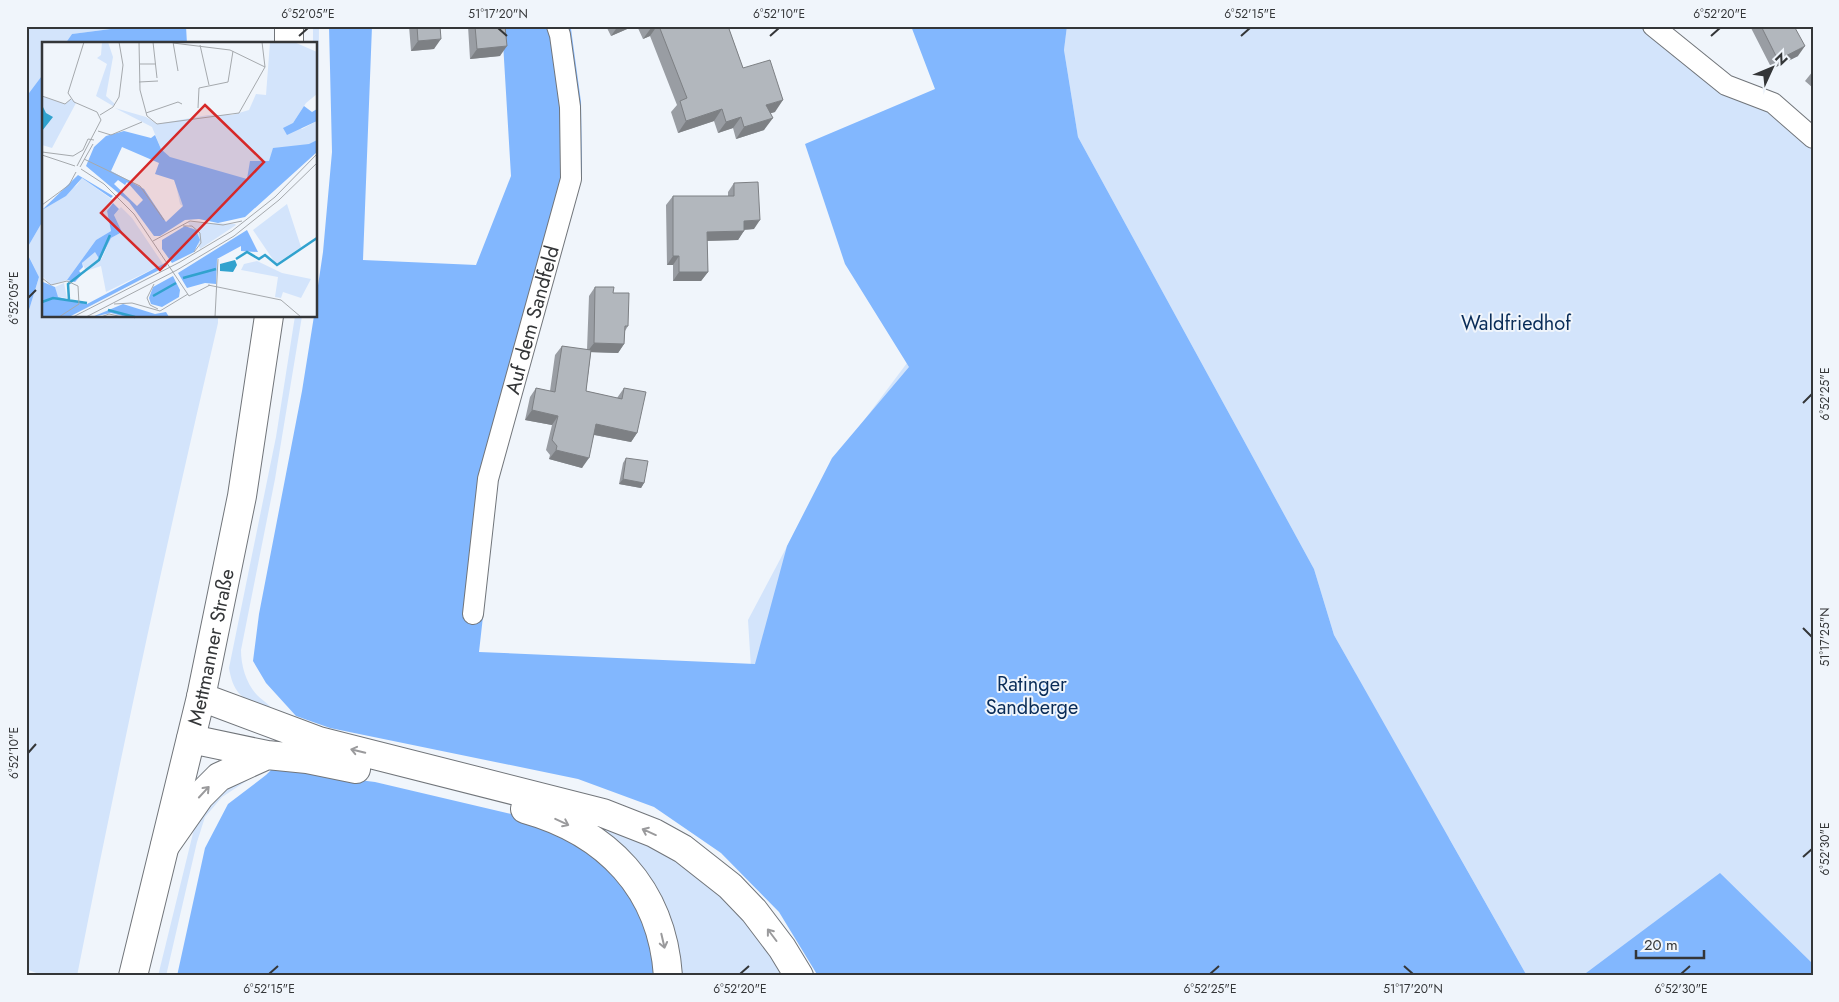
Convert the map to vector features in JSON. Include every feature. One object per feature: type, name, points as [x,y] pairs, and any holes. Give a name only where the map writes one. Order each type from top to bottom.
[{"type":"main road","points":[[288,26],[289,42]]},
{"type":"main road","name":"Mettmanner Straße","points":[[133,976],[201,697],[242,496],[268,318]]},
{"type":"main road","points":[[201,697],[319,742],[603,812],[654,834],[683,849],[730,886],[754,911],[782,948],[799,976]]},
{"type":"main road","points":[[190,739],[267,755],[306,759],[507,804],[545,814],[568,825],[604,847],[636,880],[658,921],[667,961],[668,976]]},
{"type":"main road","points":[[165,846],[200,796],[219,777],[267,755]]},
{"type":"street","name":"Auf dem Sandfeld","points":[[473,614],[488,479],[571,179],[570,108],[560,34],[557,26]]},
{"type":"street","points":[[1654,26],[1726,85],[1773,104],[1813,138]]},
{"type":"green space","points":[[26,26],[134,26],[72,34],[66,42],[42,42],[42,76],[26,97]]},
{"type":"green space","points":[[134,26],[186,26],[187,42],[66,42],[72,34]]},
{"type":"green space","points":[[313,26],[319,26],[318,133],[318,42],[313,42]]},
{"type":"green space","name":"Ratinger Sandberge","points":[[329,26],[372,26],[363,260],[476,265],[511,176],[502,26],[570,26],[581,102],[582,173],[499,474],[479,652],[755,664],[787,546],[832,458],[909,367],[845,264],[805,144],[935,89],[911,26],[1067,26],[1064,50],[1078,137],[1314,569],[1334,635],[1527,976],[818,976],[779,912],[721,853],[654,807],[578,779],[330,728],[296,716],[266,683],[253,661],[259,614],[302,391],[314,318],[318,318],[318,286],[332,152]]},
{"type":"green space","name":"Waldfriedhof","points":[[1067,26],[1653,26],[1813,138],[1813,976],[1527,976],[1449,838],[757,764],[748,620],[829,467],[967,283],[1332,689],[1356,674],[1334,635],[1314,569],[1078,137],[1064,50]]},
{"type":"green space","points":[[42,76],[42,222],[26,250],[26,97]]},
{"type":"green space","points":[[42,222],[42,318],[218,318],[127,730],[77,976],[44,976],[26,969],[26,320],[39,277],[26,250]]},
{"type":"green space","points":[[26,251],[39,277],[26,320]]},
{"type":"green space","points":[[295,318],[302,318],[275,479],[241,650],[243,668],[247,680],[257,695],[274,712],[244,698],[234,686],[229,668],[276,437]]},
{"type":"green space","points":[[272,769],[375,782],[524,817],[567,833],[624,881],[649,927],[659,976],[177,976],[205,848],[228,804]]},
{"type":"green space","points":[[257,774],[222,797],[205,817],[197,842],[166,976],[158,976],[195,825],[216,792]]},
{"type":"green space","points":[[567,809],[656,843],[740,911],[787,976],[678,976]]},
{"type":"green space","points":[[1720,873],[1813,964],[1813,976],[1582,976]]},
{"type":"building","points":[[417,26],[440,26],[441,39],[418,41]]},
{"type":"building","points":[[475,26],[505,26],[507,46],[477,49]]},
{"type":"building","points":[[659,26],[728,26],[743,68],[770,60],[783,100],[766,105],[773,118],[744,127],[741,117],[726,122],[722,109],[686,121],[680,101],[687,98]]},
{"type":"building","points":[[1761,26],[1794,26],[1805,46],[1778,60]]},
{"type":"building","points":[[758,182],[760,220],[744,221],[744,231],[707,232],[708,272],[679,272],[679,256],[673,256],[673,196],[734,196],[734,183]]},
{"type":"building","points":[[595,287],[614,287],[613,293],[629,293],[628,326],[625,326],[624,344],[594,343]]},
{"type":"building","points":[[562,346],[591,350],[586,391],[622,399],[624,388],[646,392],[637,433],[596,424],[589,458],[556,450],[557,446],[552,440],[558,416],[532,410],[536,388],[555,392]]},
{"type":"building","points":[[626,458],[648,461],[644,483],[623,479]]}]
